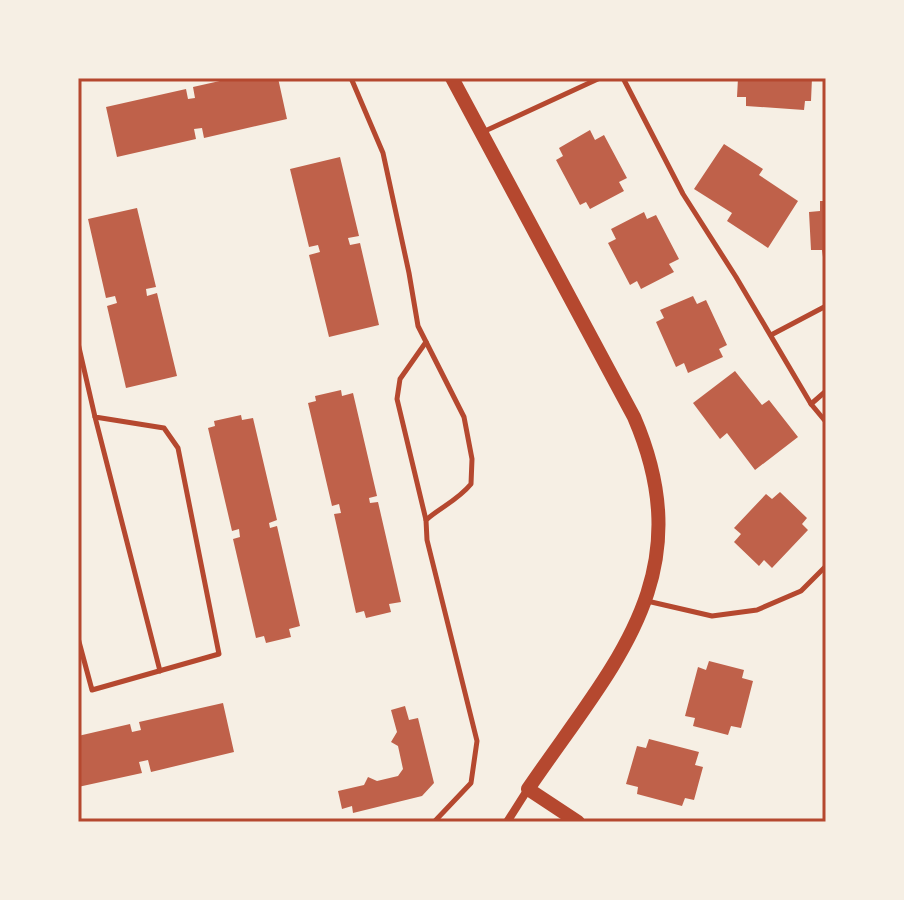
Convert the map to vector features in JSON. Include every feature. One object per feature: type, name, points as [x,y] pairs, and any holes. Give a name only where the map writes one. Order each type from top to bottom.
[{"type":"street","points":[[452,78],[613,376],[648,449],[659,500],[660,530],[651,588],[626,644],[507,822]]},
{"type":"street","points":[[528,789],[578,822]]},
{"type":"lane","points":[[351,78],[383,153],[418,326],[464,417],[472,459],[471,484],[458,499],[426,520]]},
{"type":"lane","points":[[481,133],[600,78]]},
{"type":"lane","points":[[623,78],[683,194],[811,404],[826,422]]},
{"type":"lane","points":[[771,335],[826,306]]},
{"type":"lane","points":[[426,342],[400,379],[397,399],[426,520],[427,540],[477,741],[471,783],[434,822]]},
{"type":"lane","points":[[78,343],[160,671]]},
{"type":"lane","points":[[811,404],[826,391]]},
{"type":"lane","points":[[78,638],[92,690],[219,654],[178,448],[164,428],[95,417]]},
{"type":"lane","points":[[646,601],[712,616],[757,610],[801,591],[826,566]]},
{"type":"building","points":[[233,78],[278,78],[287,119],[204,138],[202,128],[194,129],[196,139],[117,157],[106,107],[186,89],[188,99],[195,98],[193,87]]},
{"type":"building","points":[[738,78],[812,78],[811,101],[805,101],[804,110],[746,106],[746,97],[737,97]]},
{"type":"building","points":[[590,130],[595,140],[604,135],[627,178],[619,182],[624,191],[590,209],[586,202],[580,205],[556,160],[563,156],[559,148]]},
{"type":"building","points":[[724,144],[763,169],[759,175],[798,201],[768,248],[727,221],[732,213],[694,189]]},
{"type":"building","points":[[340,157],[359,236],[348,238],[350,245],[360,243],[379,325],[329,337],[309,255],[320,252],[318,245],[309,247],[290,169]]},
{"type":"building","points":[[820,201],[826,201],[826,257],[823,257],[822,250],[811,250],[809,212],[820,211]]},
{"type":"building","points":[[137,208],[156,287],[146,289],[147,296],[157,293],[177,376],[126,388],[107,306],[117,303],[115,296],[106,298],[88,219]]},
{"type":"building","points":[[644,212],[647,219],[656,215],[679,259],[669,264],[674,272],[641,289],[637,281],[630,285],[608,243],[616,239],[611,229]]},
{"type":"building","points":[[693,296],[697,304],[706,300],[727,345],[719,349],[723,357],[688,373],[684,363],[676,367],[656,322],[664,318],[660,310]]},
{"type":"building","points":[[735,371],[762,405],[769,400],[798,437],[755,470],[727,433],[720,439],[693,403]]},
{"type":"building","points":[[341,390],[342,396],[353,393],[377,496],[369,498],[370,503],[378,502],[401,602],[389,604],[391,612],[366,618],[364,611],[356,613],[334,514],[341,513],[339,504],[332,506],[308,403],[316,401],[315,396]]},
{"type":"building","points":[[241,415],[242,420],[253,418],[277,520],[269,523],[270,528],[277,526],[300,626],[289,629],[291,637],[266,643],[264,636],[256,638],[233,539],[240,537],[239,529],[232,531],[208,428],[215,426],[214,421]]},
{"type":"building","points":[[780,492],[807,518],[802,524],[808,530],[772,568],[764,560],[759,566],[734,542],[741,534],[734,528],[766,494],[772,499]]},
{"type":"building","points":[[709,661],[744,670],[742,678],[753,681],[741,728],[731,726],[728,735],[693,726],[695,718],[685,716],[698,667],[706,670]]},
{"type":"building","points":[[223,703],[234,752],[151,772],[148,760],[139,762],[142,773],[78,787],[78,736],[130,724],[132,732],[141,730],[139,722]]},
{"type":"building","points":[[405,706],[409,720],[418,718],[434,783],[422,796],[353,813],[352,806],[342,809],[338,791],[364,785],[368,777],[377,781],[398,776],[403,769],[398,746],[391,742],[397,732],[391,710]]},
{"type":"building","points":[[649,739],[699,752],[695,765],[703,767],[694,800],[685,798],[682,806],[637,794],[638,787],[626,784],[637,746],[646,748]]}]
